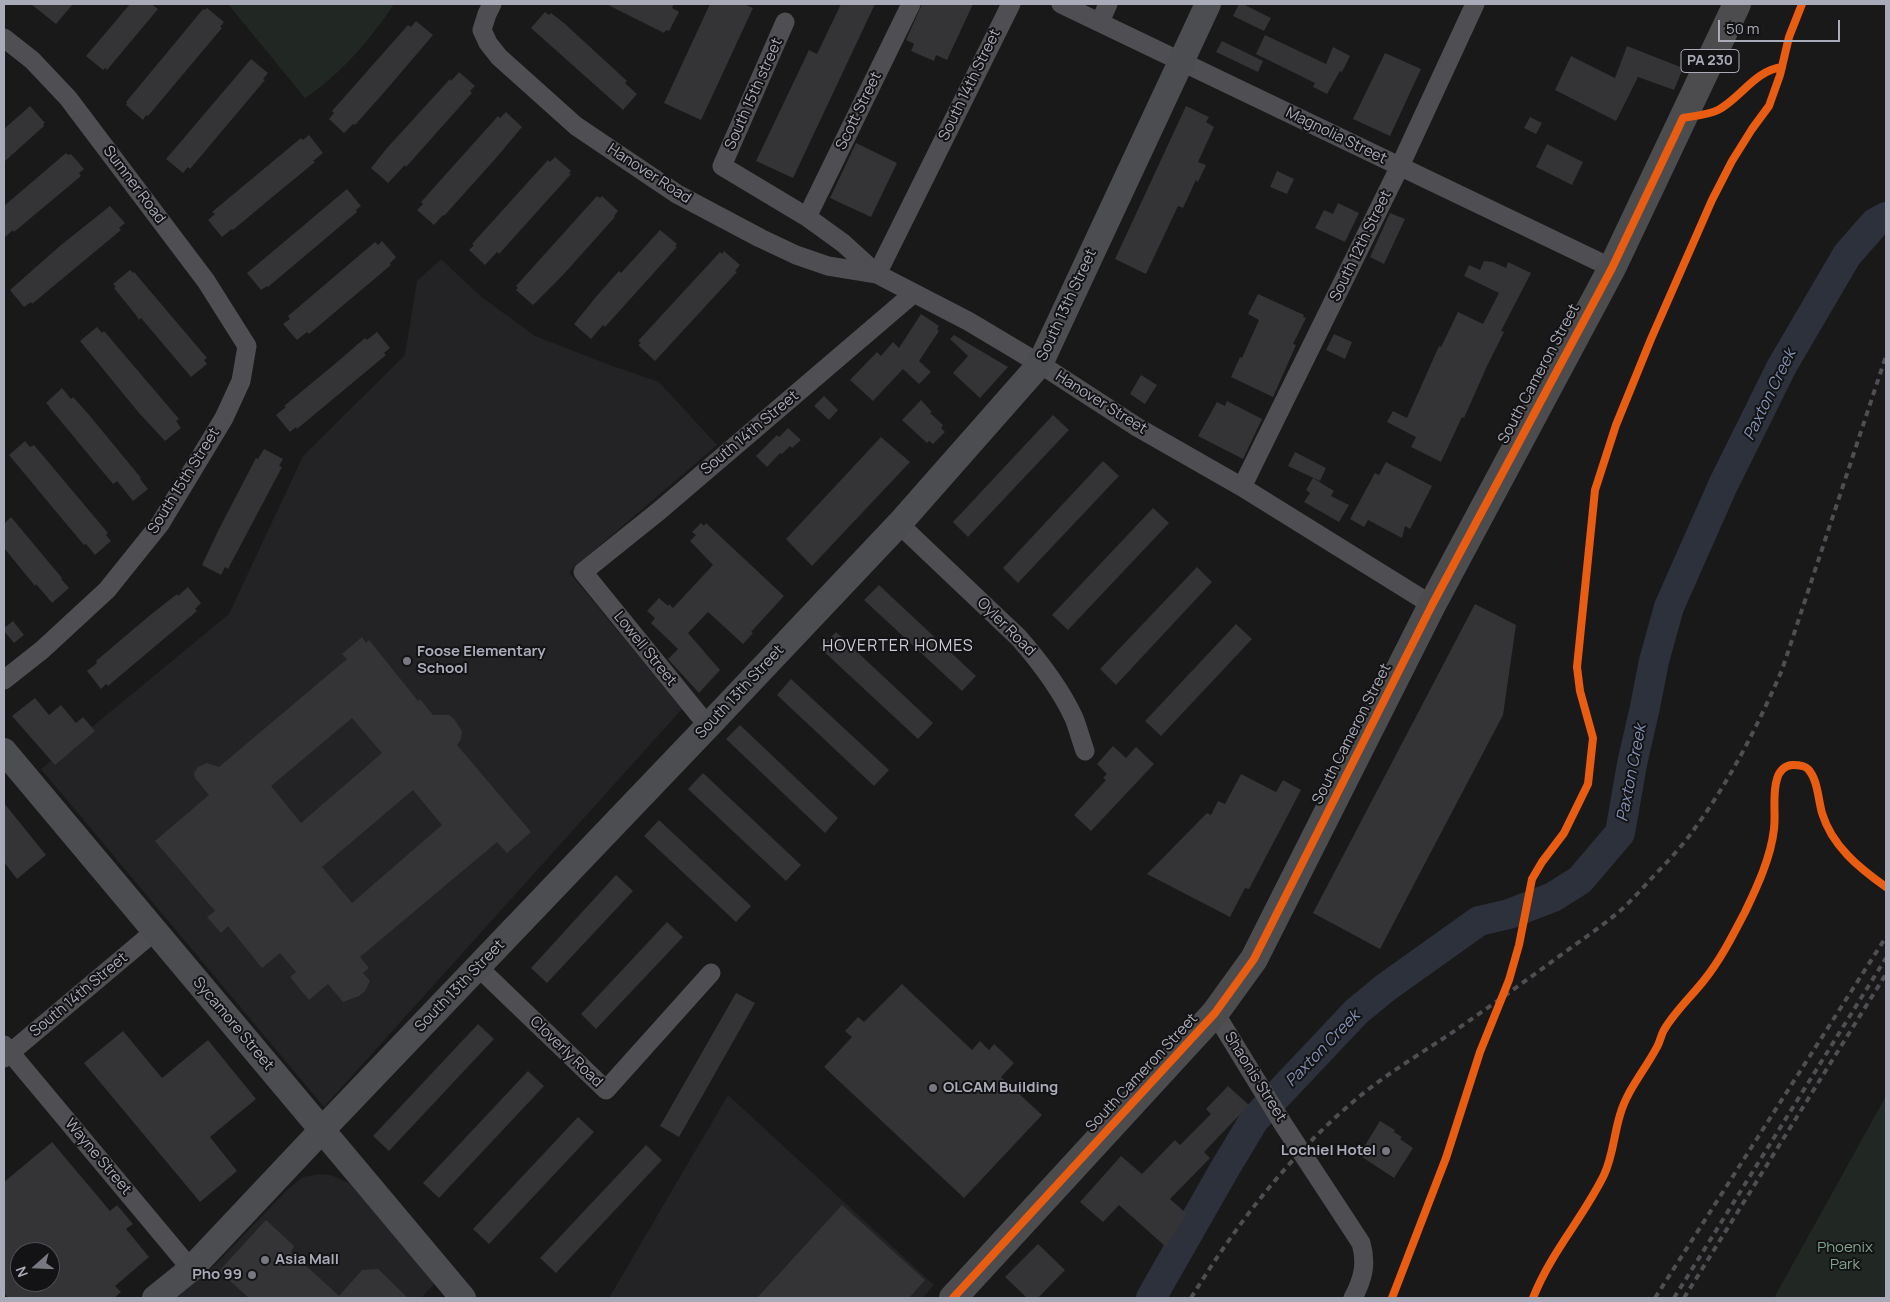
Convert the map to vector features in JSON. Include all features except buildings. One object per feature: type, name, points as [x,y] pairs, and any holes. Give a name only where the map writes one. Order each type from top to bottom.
[{"type":"main road","name":"South Cameron Street","points":[[953,1298],[1215,1013],[1254,960],[1432,605],[1612,268],[1737,4]]},
{"type":"street","name":"Hanover Road","points":[[492,4],[482,30],[488,43],[499,57],[576,126],[677,194],[760,238],[796,255],[828,266],[877,274]]},
{"type":"street","name":"Scott Street","points":[[807,218],[911,4]]},
{"type":"street","name":"South 14th Street","points":[[877,274],[1011,4]]},
{"type":"street","name":"Magnolia Street","points":[[1061,4],[1612,268]]},
{"type":"street","points":[[1100,22],[1108,4]]},
{"type":"street","name":"South 13th Street","points":[[155,1298],[191,1268],[708,726],[898,524],[1040,364],[1208,4]]},
{"type":"street","name":"South 12th Street","points":[[1242,487],[1400,166],[1475,4]]},
{"type":"street","name":"South 15th street","points":[[722,166],[785,22]]},
{"type":"street","name":"Sumner Road","points":[[4,38],[32,60],[68,98],[206,281],[247,346]]},
{"type":"street","name":"Hanover Street","points":[[722,166],[807,218],[843,243],[877,274],[968,321],[1040,364],[1138,427],[1242,487],[1432,605]]},
{"type":"street","name":"South 14th Street","points":[[583,572],[658,511],[914,293]]},
{"type":"street","name":"South 15th Street","points":[[4,680],[42,650],[107,590],[160,524],[224,418],[241,381],[247,346]]},
{"type":"street","name":"Oyler Road","points":[[898,524],[1019,638],[1036,657],[1074,718],[1085,751]]},
{"type":"street","name":"Lowell Street","points":[[583,572],[708,726]]},
{"type":"street","name":"Sycamore Street","points":[[4,750],[463,1298]]},
{"type":"street","name":"South 14th Street","points":[[6,1052],[155,931]]},
{"type":"street","name":"Cloverly Road","points":[[478,967],[606,1090],[711,973]]},
{"type":"street","name":"Shaonis Street","points":[[1215,1013],[1283,1124],[1361,1243],[1365,1256],[1364,1271],[1353,1298]]},
{"type":"street","name":"Wayne Street","points":[[6,1052],[191,1268]]},
{"type":"shaded area","name":"Foose Elementary School","points":[[441,259],[479,295],[535,336],[659,382],[717,445],[569,572],[682,709],[324,1107],[41,769],[229,614],[303,456],[405,355],[417,281]]},
{"type":"shaded area","points":[[728,1095],[934,1285],[922,1298],[609,1298]]},
{"type":"shaded area","points":[[319,1174],[331,1175],[349,1183],[435,1283],[421,1298],[176,1298],[214,1266],[288,1189],[303,1177]]},
{"type":"green space","points":[[228,4],[394,4],[354,56],[331,78],[305,98]]},
{"type":"green space","name":"Phoenix Park","points":[[1886,1096],[1886,1298],[1774,1298]]},
{"type":"waterway","name":"Paxton Creek","points":[[1151,1298],[1254,1120],[1356,1012],[1385,988],[1479,921],[1509,914],[1553,897],[1580,880],[1620,833],[1632,764],[1654,661],[1669,607],[1723,485],[1782,366],[1847,255],[1875,223],[1886,217]]},
{"type":"railway","points":[[1191,1298],[1246,1216],[1288,1165],[1335,1118],[1382,1079],[1489,1007],[1613,917],[1625,907],[1690,835],[1732,771],[1782,670],[1886,356]]},
{"type":"railway","points":[[1655,1298],[1886,937]]},
{"type":"railway","points":[[1674,1298],[1886,958]]},
{"type":"railway","points":[[1684,1298],[1886,974]]},
{"type":"cycle path","points":[[1392,1298],[1446,1158],[1480,1052],[1509,980],[1519,945],[1532,879],[1564,833],[1588,784],[1593,738],[1580,691],[1577,667],[1595,490],[1616,425],[1651,339],[1712,200],[1732,161],[1769,106],[1780,75],[1789,37],[1802,4]]},
{"type":"cycle path","points":[[953,1298],[1215,1013],[1254,959],[1432,605],[1612,268],[1683,118],[1718,110],[1763,74],[1782,67]]},
{"type":"cycle path","points":[[1533,1298],[1549,1265],[1587,1206],[1604,1175],[1623,1106],[1658,1045],[1663,1032],[1668,1023],[1716,963],[1750,902],[1770,850],[1775,816],[1774,797],[1778,776],[1783,769],[1793,765],[1803,766],[1808,769],[1814,779],[1822,813],[1832,836],[1857,864],[1886,887]]},
{"type":"place","name":"Foose Elementary School","points":[[407,661]]},
{"type":"place","name":"OLCAM Building","points":[[933,1088]]},
{"type":"place","name":"Lochiel Hotel","points":[[1386,1151]]},
{"type":"place","name":"Asia Mall","points":[[265,1260]]},
{"type":"place","name":"Pho 99","points":[[252,1275]]},
{"type":"district","name":"HOVERTER HOMES","points":[[898,647]]}]
